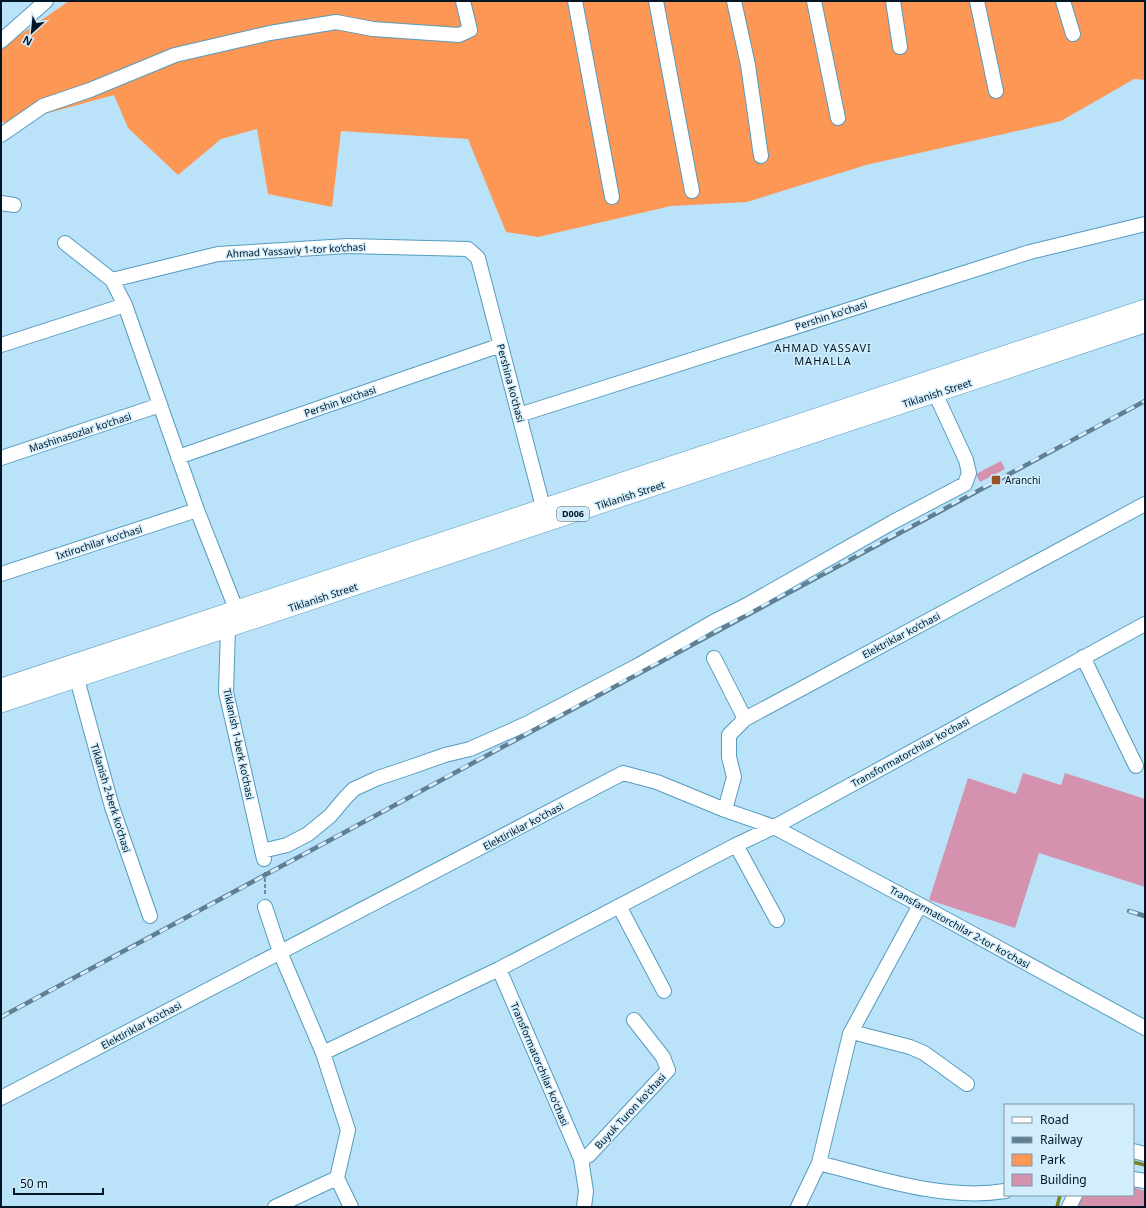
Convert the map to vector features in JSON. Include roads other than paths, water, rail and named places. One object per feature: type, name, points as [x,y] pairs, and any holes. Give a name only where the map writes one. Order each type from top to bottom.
[{"type":"main road","name":"Tiklanish Street","points":[[1,687],[1145,308]]},
{"type":"main road","name":"Tiklanish Street","points":[[1,704],[1145,324]]},
{"type":"main road","points":[[228,628],[236,609]]},
{"type":"street","points":[[1,41],[46,1]]},
{"type":"street","points":[[1,135],[43,106],[90,90],[175,55],[270,33],[336,22],[373,29],[459,35],[470,30],[463,1]]},
{"type":"street","points":[[575,1],[612,197]]},
{"type":"street","points":[[656,1],[692,191]]},
{"type":"street","points":[[734,1],[748,65],[761,156]]},
{"type":"street","points":[[814,1],[838,118]]},
{"type":"street","points":[[893,1],[900,47]]},
{"type":"street","points":[[977,1],[996,91]]},
{"type":"street","points":[[1064,1],[1073,34]]},
{"type":"street","name":"Pershin ko'chasi","points":[[519,415],[1030,252],[1145,224]]},
{"type":"street","points":[[65,243],[112,280],[125,305],[197,510],[236,609]]},
{"type":"street","name":"Ahmad Yassaviy 1-tor ko‘chasi","points":[[112,280],[218,254],[356,246],[468,249],[478,258]]},
{"type":"street","name":"Pershina ko'chasi","points":[[478,258],[543,507]]},
{"type":"street","points":[[1,345],[125,305]]},
{"type":"street","name":"Pershin ko'chasi","points":[[178,457],[501,345]]},
{"type":"street","name":"Tiklanish 1-berk ko‘chasi","points":[[228,628],[226,692],[263,855],[308,834],[330,816],[354,789],[378,778],[445,755],[470,749],[526,724],[637,666],[715,621],[745,606],[893,522],[964,484],[969,473],[966,460],[936,393]]},
{"type":"street","name":"Mashinasozlar ko‘chasi","points":[[1,458],[160,405]]},
{"type":"street","name":"Elektriklar ko‘chasi","points":[[725,810],[734,777],[729,756],[729,735],[745,719],[1145,504]]},
{"type":"street","name":"Ixtirochilar ko‘chasi","points":[[1,574],[197,510]]},
{"type":"street","name":"Transformatorchilar ko'chasi","points":[[324,1053],[499,969],[736,845],[774,827],[1145,624]]},
{"type":"street","points":[[1083,657],[1136,766]]},
{"type":"street","points":[[714,658],[745,719]]},
{"type":"street","name":"Tiklanish 2-berk ko‘chasi","points":[[77,679],[112,807],[150,916]]},
{"type":"street","name":"Elektiriklar ko'chasi","points":[[1,1098],[623,773],[657,782],[725,810],[774,827]]},
{"type":"street","name":"Transfarmatorchilar 2-tor koʻchasi","points":[[774,827],[1145,1028]]},
{"type":"street","points":[[736,845],[777,920]]},
{"type":"street","points":[[798,1207],[819,1163],[852,1032],[920,905]]},
{"type":"street","points":[[619,906],[664,991]]},
{"type":"street","points":[[266,907],[280,952],[324,1053],[348,1130],[337,1178],[351,1207]]},
{"type":"street","name":"Transformatorchilar ko'chasi","points":[[499,969],[581,1159]]},
{"type":"street","name":"Buyuk Turon ko'chasi","points":[[581,1159],[589,1156],[668,1070],[663,1057],[634,1020]]},
{"type":"street","points":[[852,1032],[910,1047],[924,1053],[967,1084]]},
{"type":"street","points":[[1134,1151],[1145,1154]]},
{"type":"street","points":[[581,1159],[586,1191],[584,1207]]},
{"type":"street","points":[[819,1163],[944,1193],[993,1193],[1004,1191]]},
{"type":"street","points":[[274,1207],[337,1178]]},
{"type":"street","points":[[1134,1179],[1145,1181]]},
{"type":"street","points":[[1069,1207],[1074,1196]]},
{"type":"waterway","points":[[1134,1162],[1145,1165]]},
{"type":"waterway","points":[[1057,1207],[1060,1196]]},
{"type":"railway","points":[[1,1017],[858,554],[1145,401]]},
{"type":"railway","points":[[1129,911],[1145,916]]},
{"type":"place","name":"Aranchi","points":[[996,480]]},
{"type":"district","name":"AHMAD YASSAVI MAHALLA","points":[[823,354]]}]
